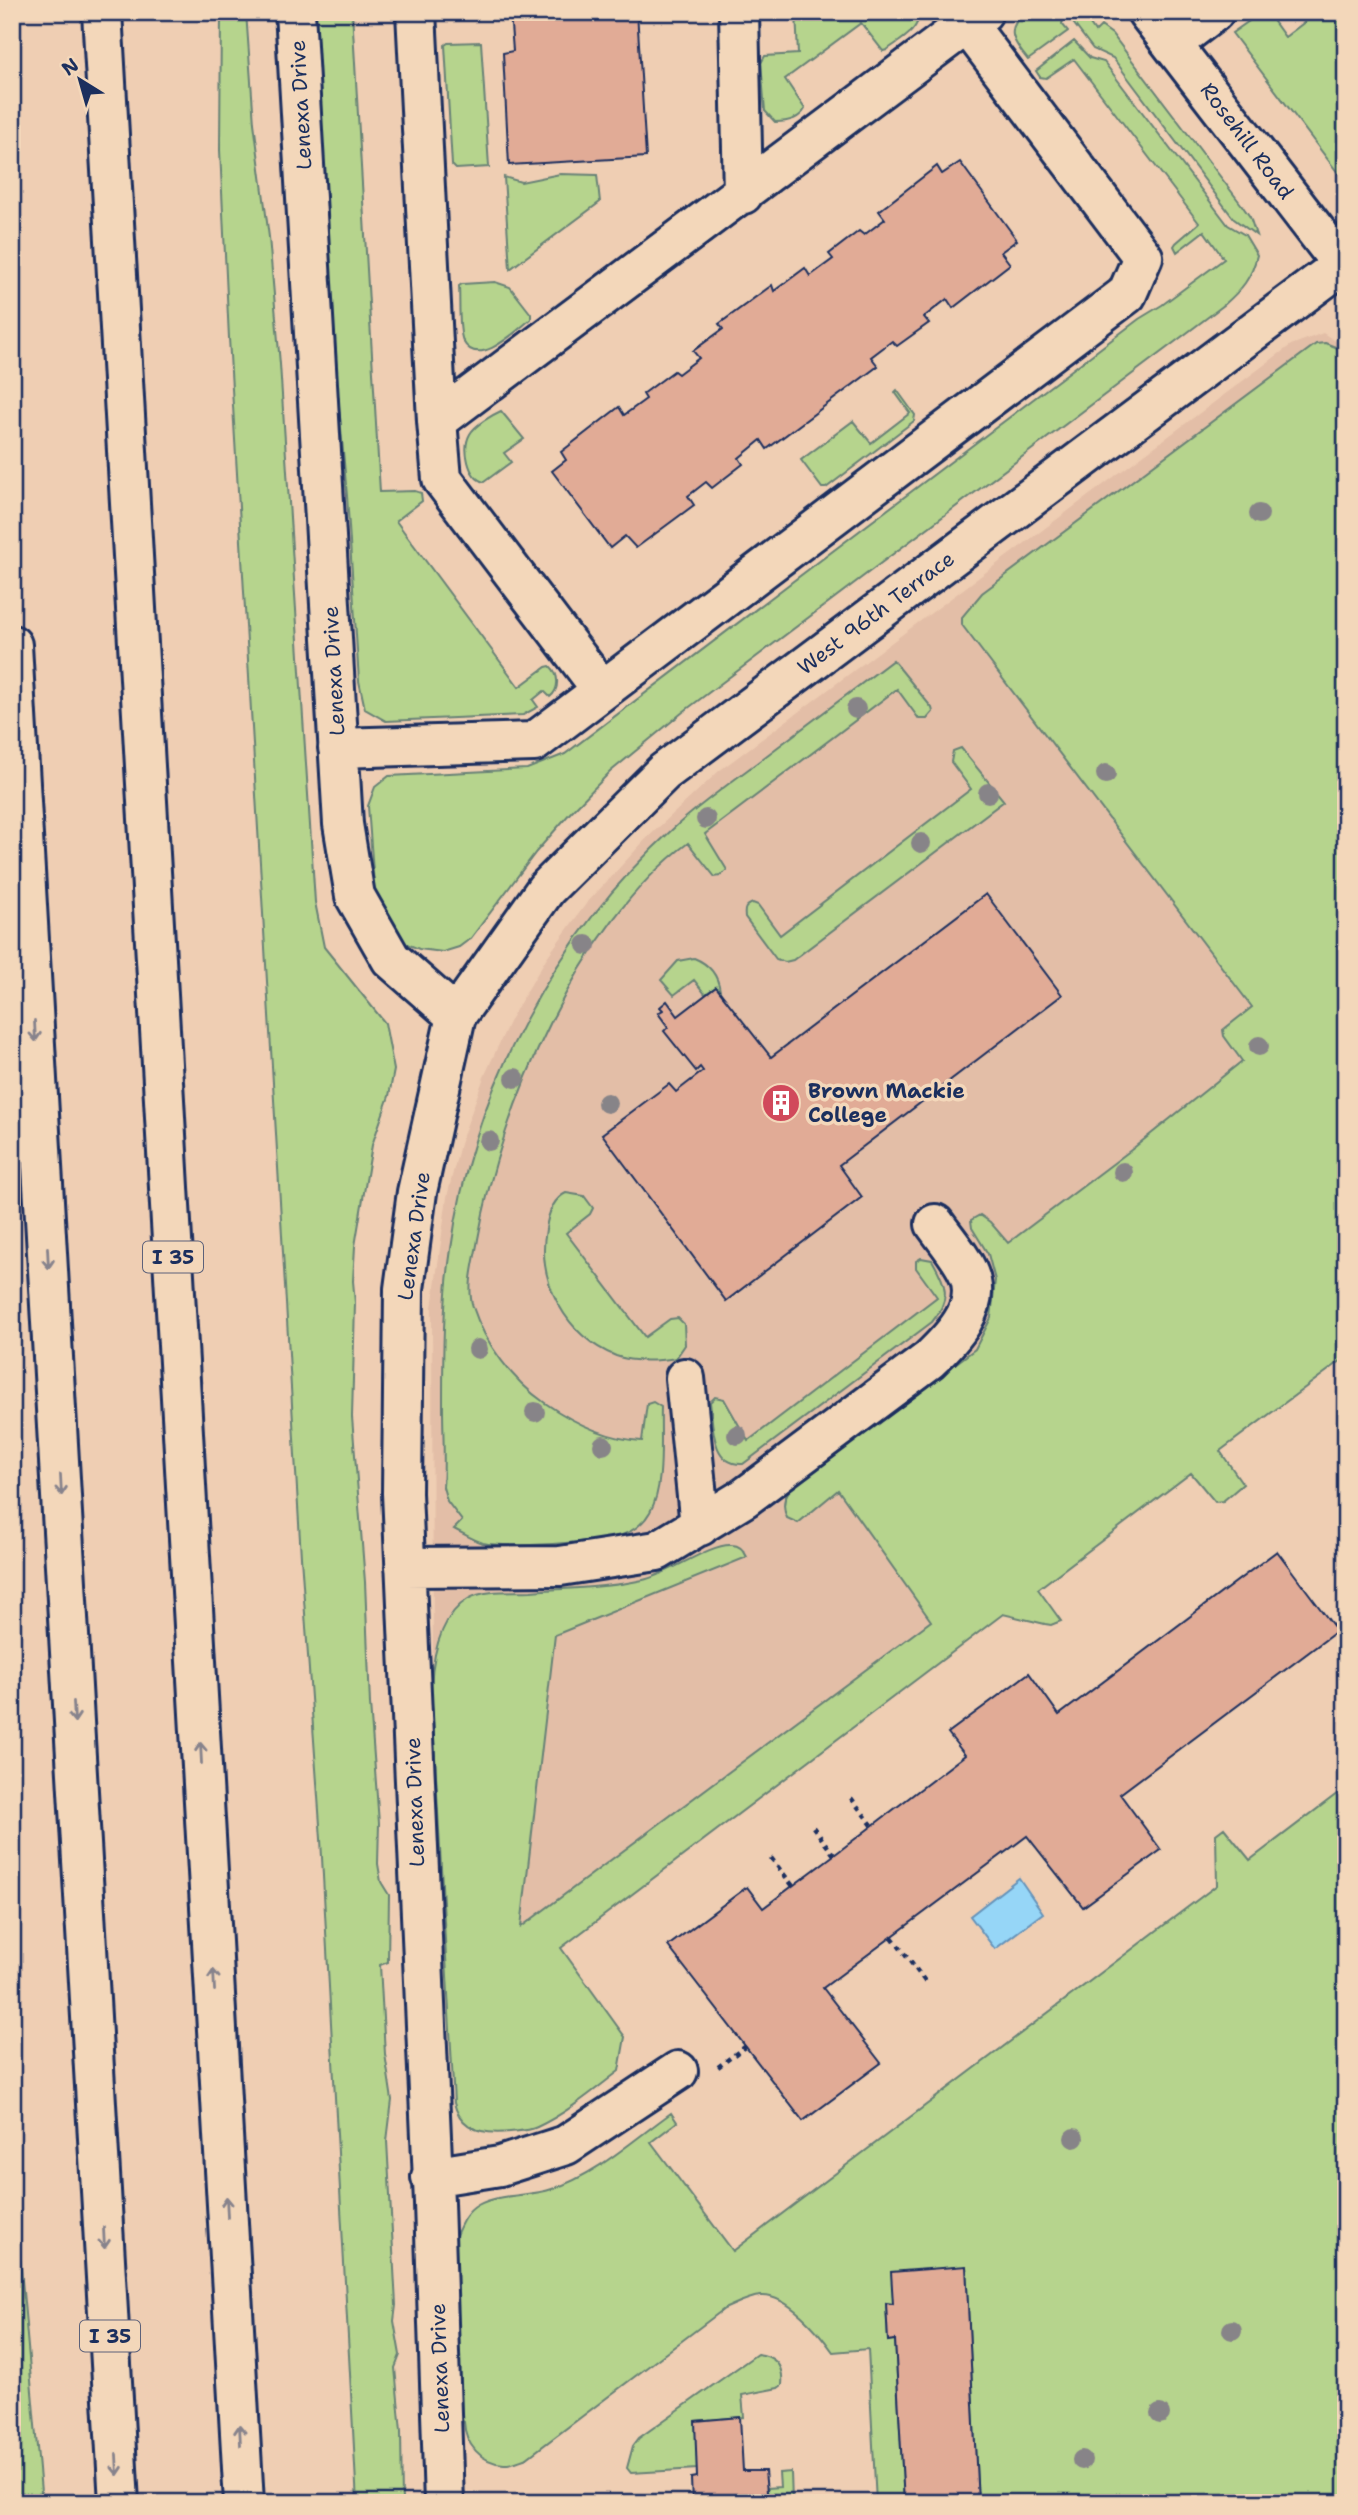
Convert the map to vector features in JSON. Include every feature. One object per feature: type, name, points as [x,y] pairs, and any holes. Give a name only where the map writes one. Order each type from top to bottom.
[{"type":"main road","name":"I 35","points":[[102,12],[244,2503]]},
{"type":"main road","name":"Lenexa Drive","points":[[295,12],[343,824],[355,896],[391,959],[456,1016],[417,1192],[404,1289],[402,1493],[444,2503]]},
{"type":"main road","points":[[416,12],[437,421],[443,479],[603,691]]},
{"type":"main road","points":[[739,12],[743,194]]},
{"type":"main road","name":"Rosehill Road","points":[[1147,12],[1344,265]]},
{"type":"main road","points":[[1172,44],[1214,12]]},
{"type":"main road","points":[[338,748],[534,742],[1127,294],[1143,257],[969,16],[743,194],[437,421]]},
{"type":"main road","name":"West 96th Terrace","points":[[456,1016],[546,889],[664,772],[1344,265]]},
{"type":"main road","name":"I 35","points":[[12,645],[119,2503]]},
{"type":"main road","points":[[405,1567],[560,1566],[657,1551],[755,1490],[929,1360],[950,1340],[967,1314],[971,1294],[969,1275],[935,1224]]},
{"type":"main road","points":[[685,1378],[700,1525]]},
{"type":"main road","points":[[431,2177],[499,2165],[566,2146],[695,2071]]},
{"type":"path","points":[[851,1798],[872,1825]]},
{"type":"path","points":[[813,1826],[834,1855]]},
{"type":"path","points":[[771,1858],[793,1886]]},
{"type":"path","points":[[891,1937],[928,1984]]},
{"type":"path","points":[[695,2071],[746,2046]]},
{"type":"shaded area","points":[[1323,333],[1346,348],[1346,1329],[446,2011],[433,1665],[432,1308],[447,1197],[460,1144],[484,1077],[510,1020],[547,957],[586,904],[645,840],[719,771],[1291,345]]},
{"type":"green space","points":[[221,12],[246,12],[254,123],[269,237],[280,364],[315,902],[324,947],[385,1023],[394,1070],[389,1096],[372,1145],[355,1246],[352,1417],[365,1582],[379,1823],[378,1864],[381,1882],[389,1895],[388,1962],[380,1965],[385,2054],[392,2100],[387,2141],[396,2305],[394,2321],[400,2355],[395,2368],[401,2431],[402,2503],[357,2503],[321,1839],[301,1557],[229,338],[220,150]]},
{"type":"green space","points":[[304,12],[352,12],[380,492],[421,493],[422,501],[396,521],[519,687],[546,667],[553,669],[557,681],[553,694],[550,697],[544,691],[533,700],[538,707],[523,715],[386,721],[365,709],[359,681],[347,496]]},
{"type":"green space","points":[[796,12],[919,12],[913,30],[887,50],[883,51],[861,23],[785,79],[805,109],[796,118],[775,122],[765,111],[761,63],[765,56],[798,54]]},
{"type":"green space","points":[[1026,12],[1065,12],[1062,24],[1068,31],[1028,60],[1013,36],[1015,24]]},
{"type":"green space","points":[[1073,12],[1092,12],[1086,19],[1095,32],[1101,26],[1112,34],[1241,204],[1250,217],[1256,235],[1234,219],[1113,58],[1093,49],[1071,20]]},
{"type":"green space","points":[[1262,12],[1267,12],[1285,37],[1318,12],[1346,12],[1346,178],[1338,173],[1232,33]]},
{"type":"green space","points":[[1074,41],[1090,58],[1104,62],[1228,225],[1245,235],[1257,255],[1245,283],[1224,305],[683,712],[610,772],[536,852],[471,938],[459,947],[443,952],[419,949],[402,942],[375,899],[368,806],[375,787],[389,776],[527,769],[565,754],[1139,319],[1224,259],[1204,231],[1177,252],[1174,246],[1176,243],[1199,223],[1074,59],[1046,78],[1040,77],[1036,71]]},
{"type":"green space","points":[[481,42],[489,167],[456,169],[452,165],[445,45]]},
{"type":"green space","points":[[560,174],[597,175],[600,202],[510,269],[504,177],[521,182]]},
{"type":"green space","points":[[495,282],[510,287],[531,314],[531,319],[487,350],[470,349],[461,336],[459,286]]},
{"type":"green space","points":[[1325,343],[1346,351],[1346,1357],[1220,1451],[1243,1484],[1223,1501],[1215,1502],[1191,1473],[1038,1589],[1061,1621],[1051,1625],[1003,1614],[561,1948],[625,2037],[619,2071],[590,2094],[534,2128],[501,2133],[475,2129],[462,2120],[454,2103],[431,1685],[436,1649],[445,1626],[458,1606],[482,1594],[629,1583],[653,1577],[723,1546],[737,1546],[747,1557],[555,1635],[521,1927],[931,1621],[838,1490],[798,1523],[787,1518],[784,1510],[789,1491],[810,1472],[975,1349],[991,1318],[995,1280],[988,1254],[972,1228],[971,1220],[980,1215],[990,1222],[1008,1243],[1131,1150],[1242,1061],[1224,1036],[1223,1030],[1252,1007],[962,625],[962,617],[982,593],[1316,344]]},
{"type":"green space","points":[[897,390],[915,415],[914,421],[826,488],[822,488],[801,460],[853,421],[871,443],[910,413],[895,392]]},
{"type":"green space","points":[[501,411],[524,439],[504,453],[511,462],[484,482],[470,469],[468,440],[476,427]]},
{"type":"green space","points":[[893,660],[932,708],[933,712],[927,719],[919,719],[897,689],[705,834],[727,870],[720,876],[715,877],[688,843],[649,878],[612,921],[580,969],[551,1022],[505,1133],[489,1188],[472,1273],[471,1299],[485,1335],[511,1373],[533,1394],[567,1417],[603,1433],[642,1441],[647,1404],[653,1402],[661,1407],[658,1489],[648,1516],[630,1531],[611,1538],[531,1545],[483,1543],[472,1539],[454,1529],[462,1521],[447,1501],[443,1487],[443,1348],[448,1269],[462,1189],[478,1131],[500,1074],[526,1019],[557,966],[592,916],[632,870],[675,827]]},
{"type":"green space","points":[[961,748],[1004,801],[793,960],[785,962],[776,959],[745,917],[747,907],[753,903],[758,905],[780,935],[971,789],[951,762],[953,751]]},
{"type":"green space","points":[[694,958],[712,971],[720,991],[716,987],[705,994],[694,980],[674,995],[661,980],[678,961]]},
{"type":"green space","points":[[566,1193],[584,1196],[593,1208],[590,1214],[566,1233],[645,1337],[670,1319],[678,1318],[684,1324],[685,1345],[676,1358],[654,1361],[616,1356],[598,1347],[569,1321],[551,1287],[544,1249],[550,1213],[554,1203]]},
{"type":"green space","points":[[921,1258],[932,1260],[941,1276],[945,1291],[942,1306],[932,1322],[743,1464],[733,1463],[725,1458],[719,1451],[713,1432],[710,1402],[715,1397],[724,1399],[748,1441],[937,1297],[916,1268],[916,1261]]},
{"type":"green space","points":[[1346,1787],[1346,2503],[978,2503],[966,2267],[893,2304],[886,2304],[888,2340],[895,2340],[904,2503],[876,2503],[868,2349],[833,2352],[792,2308],[771,2297],[751,2298],[724,2309],[527,2458],[510,2464],[496,2463],[481,2456],[471,2445],[464,2422],[458,2419],[454,2240],[473,2208],[486,2201],[543,2191],[568,2183],[614,2156],[671,2113],[677,2122],[651,2142],[733,2251],[1217,1885],[1216,1834],[1224,1828],[1250,1860]]},
{"type":"green space","points":[[12,2169],[42,2503],[12,2503]]},
{"type":"green space","points":[[757,2354],[769,2357],[777,2363],[782,2385],[742,2395],[744,2417],[696,2421],[697,2469],[631,2473],[627,2468],[633,2446],[639,2438]]},
{"type":"green space","points":[[791,2472],[792,2503],[768,2503],[767,2488],[780,2487],[779,2473]]},
{"type":"water","points":[[1019,1878],[1043,1913],[995,1949],[970,1916]]},
{"type":"building","points":[[510,12],[637,12],[646,157],[509,165],[503,53],[513,51]]},
{"type":"building","points":[[960,162],[1017,240],[1001,252],[1010,264],[953,308],[947,299],[924,317],[929,323],[897,346],[892,341],[871,357],[878,366],[767,449],[761,440],[739,458],[743,464],[712,488],[706,482],[688,496],[694,505],[636,548],[625,536],[610,548],[552,471],[566,460],[561,452],[619,407],[624,415],[646,399],[643,394],[674,371],[678,374],[699,358],[693,351],[723,329],[719,324],[772,285],[774,291],[805,268],[810,276],[833,259],[829,254],[859,231],[864,235],[885,219],[879,211],[937,166],[942,174]]},
{"type":"building","name":"Brown Mackie College","points":[[986,894],[1062,995],[839,1165],[862,1197],[726,1301],[602,1134],[669,1084],[676,1092],[703,1071],[700,1067],[696,1071],[664,1031],[668,1027],[658,1013],[663,1010],[660,1007],[667,1001],[678,1016],[716,987],[771,1057]]},
{"type":"building","points":[[1277,1551],[1337,1631],[1120,1794],[1161,1850],[1083,1907],[1027,1836],[823,1988],[881,2063],[803,2121],[668,1946],[747,1887],[763,1908],[838,1852],[965,1755],[948,1733],[1029,1673],[1059,1715]]},
{"type":"building","points":[[966,2266],[978,2503],[904,2503],[895,2340],[888,2341],[886,2303],[893,2304],[891,2272]]},
{"type":"building","points":[[740,2417],[743,2471],[765,2471],[768,2503],[692,2503],[691,2478],[697,2477],[695,2421]]},
{"type":"place","name":"Brown Mackie College","points":[[781,1103]]}]
